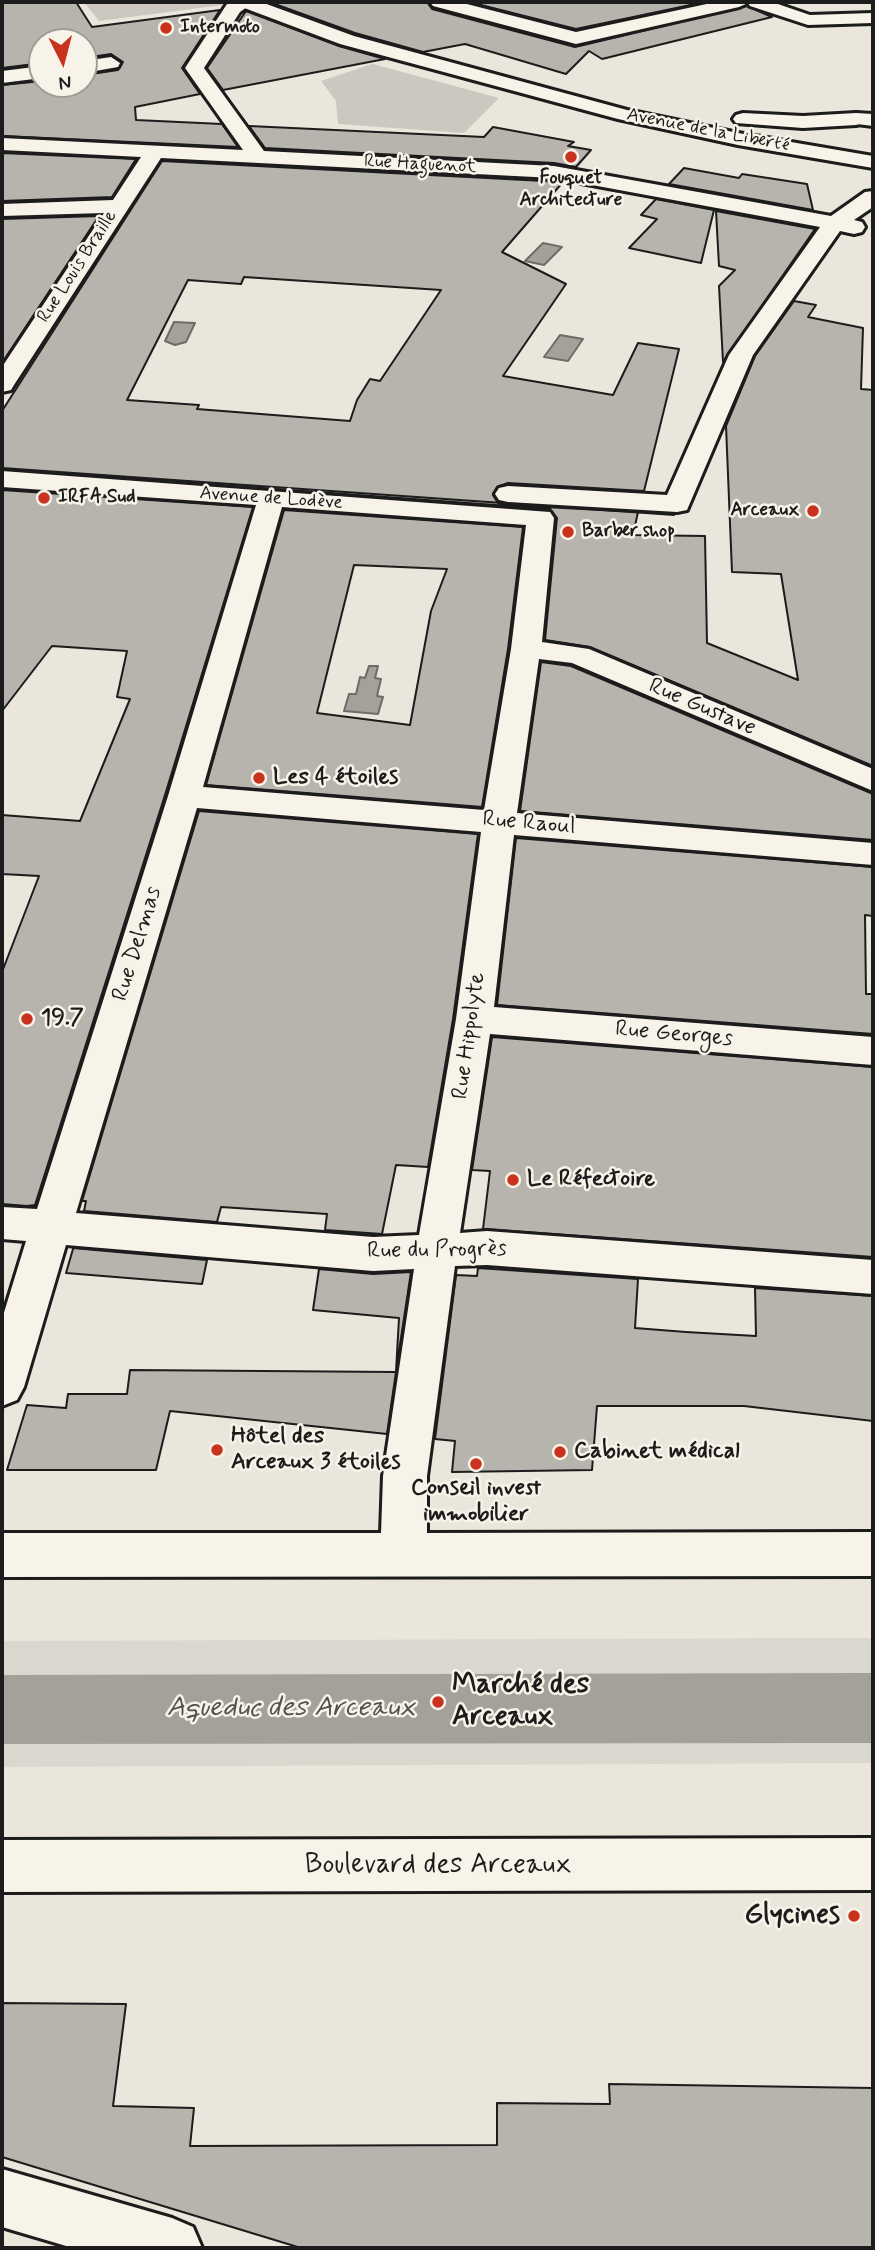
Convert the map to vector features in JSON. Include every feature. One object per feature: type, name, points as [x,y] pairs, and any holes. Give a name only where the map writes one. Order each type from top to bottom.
[{"type":"street","points":[[439,2],[576,38],[739,2]]},
{"type":"street","points":[[756,2],[808,20],[873,18]]},
{"type":"street","points":[[250,4],[233,8],[194,68],[258,157]]},
{"type":"street","name":"Avenue de la Liberté","points":[[250,4],[347,40],[625,115],[738,139],[873,162]]},
{"type":"street","points":[[496,17],[528,8]]},
{"type":"street","points":[[98,64],[111,63]]},
{"type":"street","points":[[9,71],[28,72]]},
{"type":"street","name":"Avenue de la Liberté","points":[[544,94],[654,115],[873,149]]},
{"type":"street","points":[[654,115],[803,122],[865,119]]},
{"type":"street","points":[[865,119],[842,125],[836,132],[873,149]]},
{"type":"street","name":"Rue Haguenot","points":[[2,144],[554,172],[833,225],[873,229]]},
{"type":"street","name":"Rue Louis Braille","points":[[2,385],[156,150]]},
{"type":"street","points":[[2,458],[677,504],[741,355],[833,225],[873,197]]},
{"type":"street","points":[[2,210],[118,206]]},
{"type":"street","name":"Avenue de Lodève","points":[[2,479],[540,518]]},
{"type":"street","name":"Rue Delmas","points":[[2,1387],[184,796],[271,500]]},
{"type":"street","name":"Rue Hippolyte","points":[[403,1554],[405,1476],[474,1019],[499,822],[526,649],[540,518]]},
{"type":"street","name":"Rue Gustave","points":[[526,649],[579,655],[873,781]]},
{"type":"street","name":"Rue Raoul","points":[[184,796],[873,854]]},
{"type":"street","name":"Rue Georges","points":[[474,1019],[873,1051]]},
{"type":"street","name":"Rue du Progrès","points":[[2,1223],[373,1254],[487,1248],[873,1277]]},
{"type":"street","points":[[2,1555],[873,1554]]},
{"type":"street","name":"Boulevard des Arceaux","points":[[2,1866],[873,1864]]},
{"type":"street","points":[[2,2198],[172,2248]]},
{"type":"shaded area","points":[[84,2],[216,2],[223,5],[99,21]]},
{"type":"shaded area","points":[[372,64],[499,98],[464,133],[338,124],[336,101],[321,81]]},
{"type":"shaded area","points":[[543,243],[562,247],[544,265],[525,261]]},
{"type":"shaded area","points":[[174,322],[195,323],[186,342],[175,345],[165,341]]},
{"type":"shaded area","points":[[560,335],[583,339],[568,361],[544,357]]},
{"type":"shaded area","points":[[369,666],[378,666],[375,678],[381,679],[377,696],[383,697],[378,714],[344,711],[349,694],[356,694],[360,677],[365,678]]},
{"type":"shaded area","name":"Marché des Arceaux","points":[[873,1638],[873,1763],[2,1767],[2,1641]]},
{"type":"building","points":[[2,2],[76,2],[92,27],[220,10],[182,68],[200,94],[135,107],[136,120],[222,124],[238,147],[2,136],[2,85],[28,82],[28,98],[98,98],[98,73],[118,70],[123,62],[111,54],[98,56],[98,28],[28,28],[28,65],[2,68]]},
{"type":"building","points":[[427,2],[432,9],[575,47],[747,6],[772,17],[602,59],[589,51],[566,74],[465,44],[423,52],[355,33],[272,3]]},
{"type":"building","points":[[469,2],[705,2],[576,29]]},
{"type":"building","points":[[246,11],[339,46],[385,59],[223,90],[207,68]]},
{"type":"building","points":[[249,126],[484,137],[493,127],[574,142],[568,146],[591,150],[576,167],[554,163],[265,148]]},
{"type":"building","points":[[2,153],[136,159],[112,197],[2,201]]},
{"type":"building","points":[[162,161],[563,182],[502,252],[566,284],[503,376],[613,395],[638,343],[679,349],[644,491],[508,483],[497,487],[493,495],[498,503],[508,505],[638,512],[633,535],[705,536],[707,643],[798,680],[781,574],[732,572],[726,426],[755,356],[794,301],[816,305],[808,317],[863,328],[861,389],[873,390],[873,766],[590,647],[545,640],[557,518],[550,509],[2,469],[2,411]],"holes":[[[244,277],[441,290],[380,381],[370,379],[357,400],[350,421],[197,409],[199,405],[127,400],[188,280],[241,284]]]},
{"type":"building","points":[[684,168],[739,178],[742,174],[807,184],[813,210],[669,184]]},
{"type":"building","points":[[656,199],[714,210],[701,263],[629,248],[657,219],[641,215]]},
{"type":"building","points":[[716,211],[815,229],[723,362],[719,286],[735,270],[719,266]]},
{"type":"building","points":[[99,216],[2,363],[2,219]]},
{"type":"building","points":[[2,490],[253,507],[35,1205],[27,1206],[2,1204],[2,972],[39,876],[2,874],[2,815],[80,821],[130,699],[117,697],[127,651],[52,646],[2,711]]},
{"type":"building","points":[[284,510],[523,527],[508,649],[482,807],[206,785]],"holes":[[[354,565],[447,569],[431,611],[410,725],[317,713]]]},
{"type":"building","points":[[541,662],[571,666],[873,794],[873,840],[520,811]]},
{"type":"building","points":[[199,811],[478,834],[453,1019],[428,1167],[396,1165],[382,1234],[325,1230],[327,1214],[221,1207],[217,1222],[84,1211],[86,1201],[82,1201]]},
{"type":"building","points":[[516,838],[873,867],[873,916],[865,915],[866,994],[873,994],[873,1034],[497,1005]]},
{"type":"building","points":[[492,1037],[873,1067],[873,1257],[483,1229],[490,1171],[472,1170]]},
{"type":"building","points":[[73,1248],[207,1260],[202,1284],[66,1273]]},
{"type":"building","points":[[478,1268],[638,1279],[635,1328],[686,1332],[756,1336],[755,1288],[873,1296],[873,1421],[744,1406],[597,1406],[592,1470],[452,1472],[455,1441],[435,1439],[456,1275],[477,1276]]},
{"type":"building","points":[[319,1269],[373,1274],[411,1272],[396,1371],[399,1318],[313,1310]]},
{"type":"building","points":[[130,1370],[396,1372],[387,1434],[170,1411],[156,1470],[7,1470],[27,1405],[66,1408],[68,1394],[127,1394]]},
{"type":"building","points":[[2,2003],[126,2004],[113,2106],[194,2108],[190,2146],[497,2145],[497,2103],[610,2104],[609,2084],[873,2088],[873,2248],[301,2248],[2,2157]]},
{"type":"waterway","name":"Aqueduc des Arceaux","points":[[2,1710],[873,1708]]},
{"type":"tram line","points":[[2,468],[674,515]]},
{"type":"place","name":"Intermoto","points":[[166,28]]},
{"type":"place","name":"Fouquet Architecture","points":[[571,157]]},
{"type":"place","name":"IRFA Sud","points":[[44,498]]},
{"type":"place","name":"Arceaux","points":[[813,511]]},
{"type":"place","name":"Barber shop","points":[[568,532]]},
{"type":"place","name":"Les 4 étoiles","points":[[259,778]]},
{"type":"place","name":"19.7","points":[[27,1019]]},
{"type":"place","name":"Le Réfectoire","points":[[513,1180]]},
{"type":"place","name":"Hôtel des Arceaux 3 étoiles","points":[[217,1450]]},
{"type":"place","name":"Cabinet médical","points":[[560,1452]]},
{"type":"place","name":"Conseil invest immobilier","points":[[476,1464]]},
{"type":"place","name":"Marché des Arceaux","points":[[438,1702]]},
{"type":"place","name":"Glycines","points":[[854,1916]]}]
